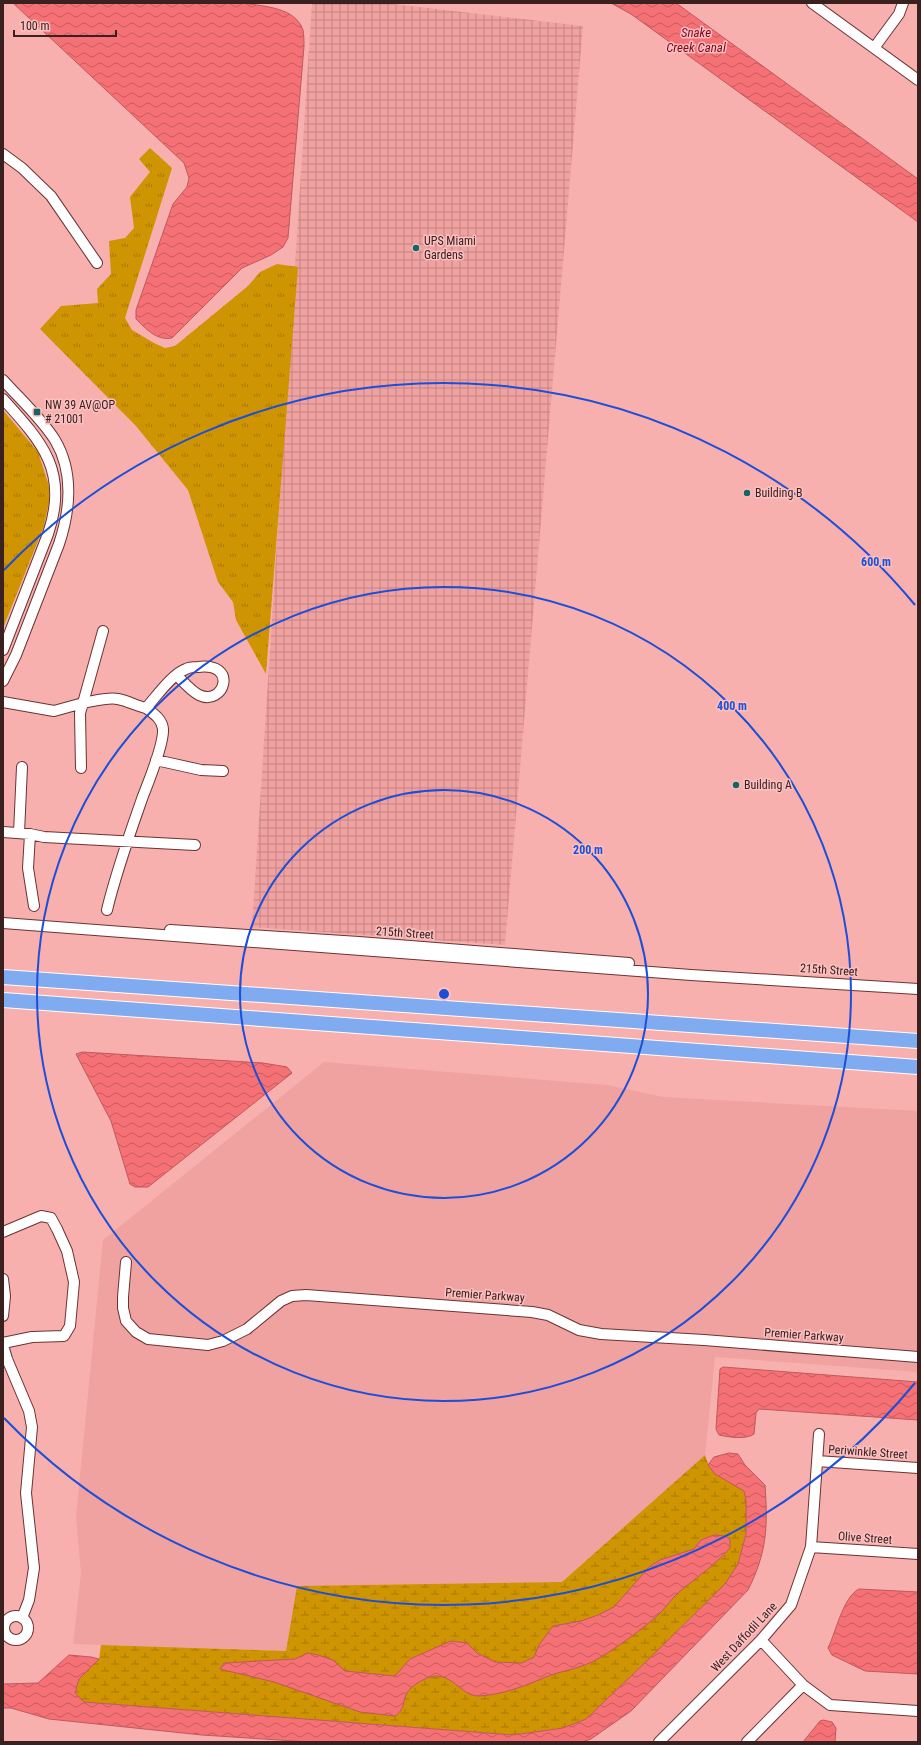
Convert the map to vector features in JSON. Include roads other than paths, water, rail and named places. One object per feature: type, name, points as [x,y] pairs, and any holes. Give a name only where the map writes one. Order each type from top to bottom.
[{"type":"highway","points":[[3,977],[918,1041]]},
{"type":"highway","points":[[3,1000],[918,1067]]},
{"type":"street","points":[[812,3],[918,80]]},
{"type":"street","points":[[874,48],[899,14],[903,3]]},
{"type":"street","points":[[3,154],[22,168],[51,196],[97,263]]},
{"type":"street","points":[[3,380],[55,441],[67,474],[69,497],[67,514],[59,544],[13,661],[3,680]]},
{"type":"street","points":[[3,399],[33,432],[50,464],[56,495],[55,515],[3,650]]},
{"type":"street","points":[[81,768],[80,713],[103,631]]},
{"type":"street","points":[[3,656],[13,661]]},
{"type":"street","points":[[146,708],[176,675]]},
{"type":"street","points":[[3,702],[54,711],[104,699],[119,699],[136,706],[146,708],[161,722],[163,730],[156,760],[127,841],[123,859],[112,887],[107,910]]},
{"type":"street","points":[[156,760],[201,770],[223,771]]},
{"type":"street","points":[[19,833],[22,767]]},
{"type":"street","points":[[3,832],[30,834],[44,837],[195,845]]},
{"type":"street","points":[[30,834],[28,868],[34,906]]},
{"type":"street","name":"215th Street","points":[[3,923],[683,974],[738,976],[918,989]]},
{"type":"street","points":[[3,1232],[36,1217],[43,1216],[51,1218],[58,1229],[67,1251],[74,1282],[70,1326],[68,1332],[64,1336],[32,1336],[3,1344],[7,1359],[29,1411],[32,1427],[26,1493],[34,1554],[34,1568],[29,1600],[22,1618]]},
{"type":"street","name":"Premier Parkway","points":[[126,1262],[123,1308],[126,1320],[136,1332],[148,1339],[208,1345],[247,1329],[281,1301],[292,1296],[306,1295],[532,1312],[548,1315],[579,1330],[601,1334],[704,1340],[918,1357]]},
{"type":"street","points":[[3,1280],[5,1296],[3,1316]]},
{"type":"street","name":"West Daffodil Lane","points":[[659,1742],[760,1640],[791,1605],[810,1547],[819,1434]]},
{"type":"street","name":"Periwinkle Street","points":[[817,1462],[918,1468]]},
{"type":"street","name":"Olive Street","points":[[810,1547],[918,1554]]},
{"type":"street","points":[[17,1616],[22,1618],[25,1621],[27,1628],[25,1636],[21,1639],[12,1640],[5,1633],[4,1628],[8,1619],[17,1616]]},
{"type":"street","points":[[760,1640],[803,1686],[830,1705],[918,1711]]},
{"type":"street","points":[[747,1742],[803,1686]]},
{"type":"water","points":[[13,3],[245,3],[270,7],[286,12],[299,22],[303,30],[304,46],[288,238],[283,247],[271,255],[242,268],[172,338],[161,338],[148,330],[136,319],[136,310],[173,204],[187,187],[189,178],[184,163]]},
{"type":"water","name":"Snake Creek Canal","points":[[611,3],[676,3],[918,179],[918,222],[631,14]]},
{"type":"water","points":[[82,1052],[263,1063],[287,1067],[292,1073],[148,1187],[135,1187],[130,1184],[111,1121],[76,1054]]},
{"type":"water","points":[[723,1367],[918,1382],[918,1420],[759,1409],[756,1413],[754,1434],[751,1436],[732,1437],[719,1435],[716,1429],[720,1369]]},
{"type":"water","points":[[729,1453],[738,1454],[745,1465],[765,1485],[765,1539],[759,1563],[748,1590],[631,1711],[591,1739],[582,1742],[310,1742],[202,1735],[49,1719],[11,1708],[3,1708],[3,1684],[38,1683],[69,1655],[99,1659],[79,1679],[75,1693],[84,1702],[513,1735],[563,1728],[586,1719],[725,1584],[738,1564],[746,1534],[746,1500],[744,1491],[715,1474],[708,1465],[714,1457]]},
{"type":"water","points":[[714,1535],[725,1536],[730,1539],[730,1548],[679,1592],[657,1616],[634,1635],[592,1662],[504,1692],[479,1696],[472,1695],[444,1677],[430,1677],[419,1682],[410,1689],[406,1695],[402,1709],[395,1716],[360,1712],[274,1682],[220,1669],[224,1663],[295,1659],[308,1653],[333,1660],[345,1671],[395,1676],[410,1659],[451,1641],[467,1643],[477,1653],[495,1662],[522,1663],[534,1657],[539,1645],[553,1626],[581,1621],[614,1607],[649,1567],[660,1560],[694,1549],[701,1540]]},
{"type":"water","points":[[859,1589],[918,1592],[918,1674],[865,1671],[832,1655],[828,1648],[840,1616],[853,1593]]},
{"type":"water","points":[[823,1720],[832,1722],[836,1728],[835,1742],[803,1742],[820,1721]]},
{"type":"place","name":"UPS Miami Gardens","points":[[416,248]]},
{"type":"place","name":"NW 39 AV@OP # 21001","points":[[37,412]]},
{"type":"place","name":"Building B","points":[[747,493]]},
{"type":"place","name":"Building A","points":[[736,785]]}]
